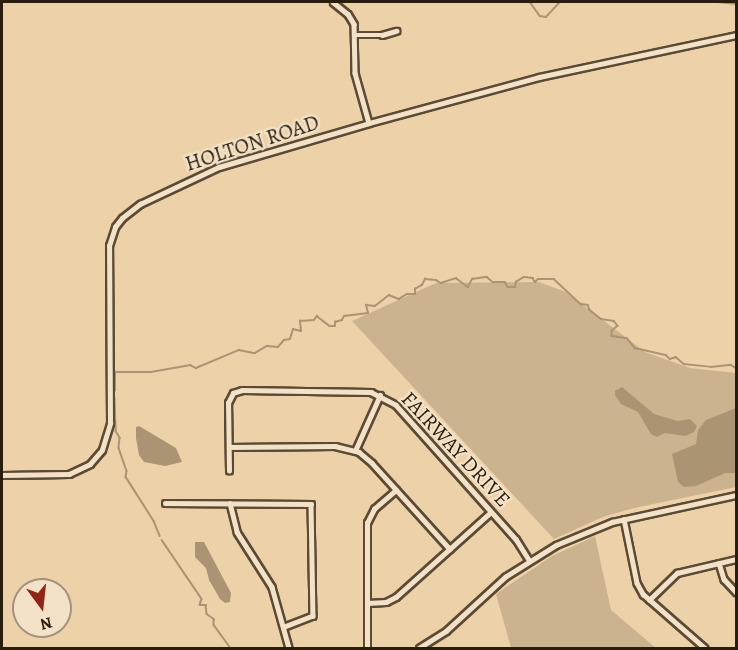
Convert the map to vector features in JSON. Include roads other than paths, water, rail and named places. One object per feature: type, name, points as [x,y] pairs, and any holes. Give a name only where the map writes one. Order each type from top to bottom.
[{"type":"street","points":[[333,2],[348,14],[356,35],[355,73],[369,123]]},
{"type":"street","points":[[356,35],[396,31]]},
{"type":"street","name":"HOLTON ROAD","points":[[2,475],[75,472],[90,464],[102,450],[110,423],[109,246],[116,226],[127,213],[219,167],[369,123],[549,75],[736,35]]},
{"type":"street","name":"FAIRWAY DRIVE","points":[[229,447],[228,404],[233,393],[239,390],[355,390],[380,395],[396,405],[516,539],[529,560]]},
{"type":"street","points":[[355,451],[380,395]]},
{"type":"street","points":[[229,471],[229,447],[340,446],[355,451],[369,460],[450,549]]},
{"type":"street","points":[[367,648],[368,520],[374,509],[396,490]]},
{"type":"street","points":[[419,648],[446,631],[481,596],[529,560],[584,532],[624,519],[736,495]]},
{"type":"street","points":[[165,503],[305,503],[312,506],[313,616],[284,627]]},
{"type":"street","points":[[230,503],[237,532],[268,579],[279,606],[289,648]]},
{"type":"street","points":[[367,603],[383,603],[393,598],[491,512]]},
{"type":"street","points":[[624,519],[637,584],[649,600],[705,648]]},
{"type":"street","points":[[649,600],[677,573],[736,560]]},
{"type":"street","points":[[719,563],[724,579],[736,592]]},
{"type":"waterway","points":[[490,2],[497,2]]},
{"type":"waterway","points":[[530,2],[540,16],[546,17],[560,2],[570,2]]},
{"type":"waterway","points":[[648,2],[661,2]]},
{"type":"waterway","points":[[676,2],[684,2]]},
{"type":"waterway","points":[[718,2],[736,4]]},
{"type":"waterway","points":[[115,391],[115,372],[151,372],[190,365],[196,368],[239,350],[255,353],[267,346],[278,347],[284,340],[290,339],[293,329],[301,331],[300,321],[314,320],[317,316],[330,326],[335,326],[335,322],[342,320],[344,316],[368,313],[366,305],[375,306],[389,295],[399,299],[407,294],[415,294],[415,289],[422,285],[425,279],[441,283],[456,278],[468,287],[472,279],[487,277],[493,282],[505,282],[508,287],[515,287],[516,282],[524,277],[533,278],[535,282],[538,279],[554,279],[581,304],[588,305],[590,310],[601,319],[614,321],[618,326],[612,331],[612,336],[627,338],[635,348],[666,355],[670,359],[676,357],[684,364],[711,367],[731,365],[736,368]]},
{"type":"waterway","points":[[115,398],[116,431],[120,438],[119,448],[127,471],[126,477],[154,521],[160,536]]},
{"type":"waterway","points":[[162,540],[202,599],[200,605],[206,605],[207,614],[214,619],[214,625],[231,648]]}]
